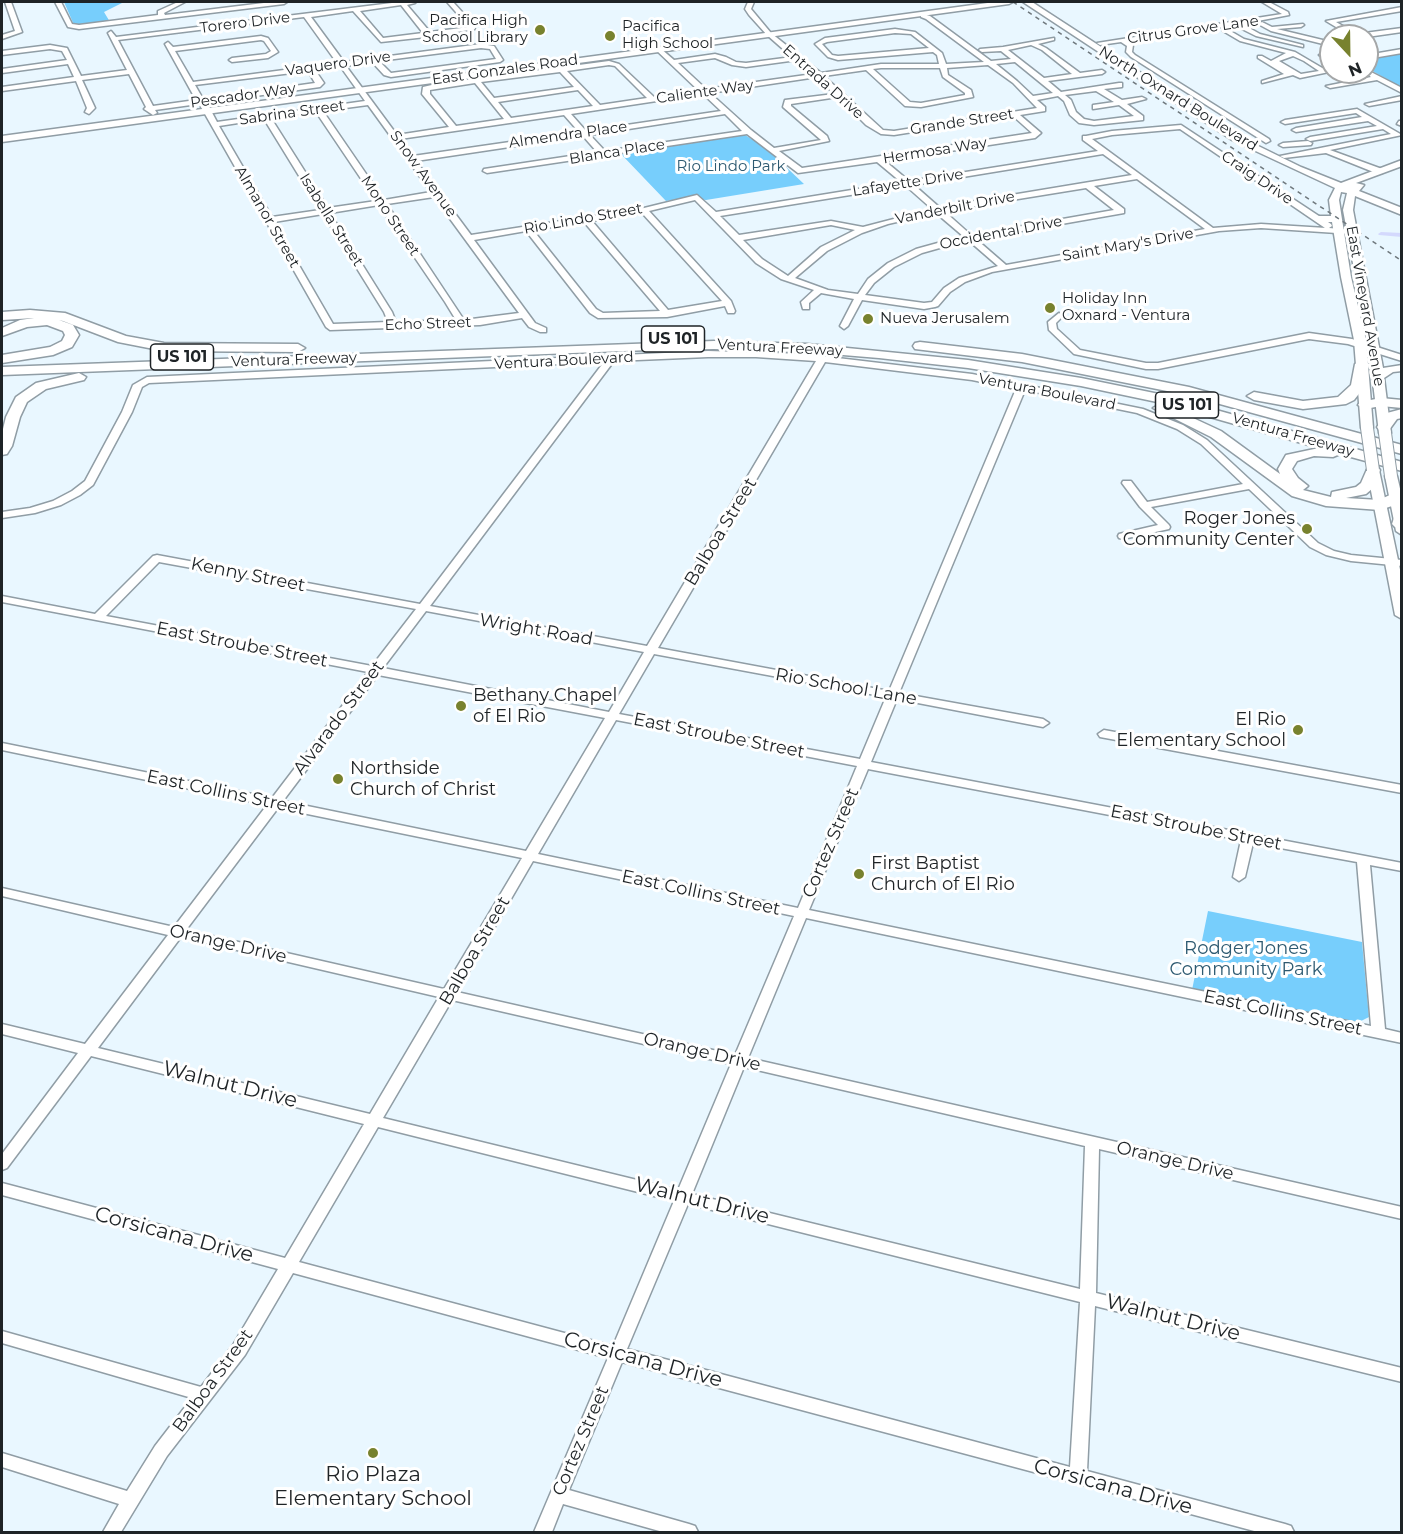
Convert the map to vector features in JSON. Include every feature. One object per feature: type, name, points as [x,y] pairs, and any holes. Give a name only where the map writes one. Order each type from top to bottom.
[{"type":"highway","points":[[2,316],[55,315],[75,320],[123,339],[164,347],[362,350]]},
{"type":"highway","points":[[2,332],[25,323],[48,321],[68,328],[72,335],[67,344],[54,351],[2,361]]},
{"type":"highway","name":"Ventura Freeway","points":[[2,361],[722,339],[873,342],[983,353],[1091,370],[1363,433],[1401,450]]},
{"type":"highway","name":"Ventura Freeway","points":[[2,372],[659,346],[734,346],[860,352],[968,364],[1070,380],[1159,398],[1396,469]]},
{"type":"highway","points":[[2,451],[21,400],[41,386],[69,378],[137,372],[391,360],[473,353]]},
{"type":"highway","points":[[983,353],[1021,354],[1112,367],[1303,405],[1329,404],[1349,397],[1358,386],[1362,364]]},
{"type":"highway","points":[[968,364],[990,372],[1107,394],[1159,408],[1216,434],[1297,493],[1326,501],[1387,501]]},
{"type":"highway","points":[[1365,402],[1401,404]]},
{"type":"highway","points":[[1384,430],[1392,417],[1401,413]]},
{"type":"highway","points":[[1363,433],[1401,445]]},
{"type":"highway","points":[[1373,470],[1368,485],[1361,490],[1341,495],[1308,489],[1292,481],[1285,469],[1291,458],[1314,452],[1330,453],[1396,469]]},
{"type":"main road","name":"East Gonzales Road","points":[[360,88],[977,2]]},
{"type":"main road","name":"East Gonzales Road","points":[[2,139],[150,112],[596,58],[691,41],[922,15],[1009,2]]},
{"type":"main road","name":"North Oxnard Boulevard","points":[[1027,2],[1226,124],[1284,151],[1349,190]]},
{"type":"main road","name":"North Oxnard Boulevard","points":[[1039,2],[1208,121],[1268,155],[1349,190],[1401,206]]},
{"type":"main road","points":[[922,15],[921,12],[945,6]]},
{"type":"main road","name":"East Gonzales Road","points":[[2,134],[72,128],[150,112]]},
{"type":"main road","points":[[1208,121],[1226,124]]},
{"type":"main road","points":[[1349,190],[1378,171],[1401,163]]},
{"type":"main road","points":[[1349,190],[1401,169]]},
{"type":"main road","points":[[1349,190],[1401,212]]},
{"type":"main road","name":"East Vineyard Avenue","points":[[1349,190],[1352,232],[1375,350],[1384,430],[1396,469],[1387,501],[1373,470],[1363,433],[1365,402],[1360,345],[1336,230],[1334,200],[1349,190]]},
{"type":"main road","points":[[1318,219],[1336,219]]},
{"type":"main road","points":[[1344,265],[1352,267],[1354,272],[1361,274]]},
{"type":"main road","points":[[1346,277],[1364,288]]},
{"type":"main road","points":[[1379,376],[1390,369],[1401,368]]},
{"type":"main road","points":[[1387,501],[1401,524]]},
{"type":"main road","points":[[1387,501],[1387,535],[1396,559],[1401,614]]},
{"type":"street","points":[[2,3],[10,2],[11,19],[19,33],[2,36]]},
{"type":"street","points":[[58,2],[70,26],[73,27],[106,24],[212,6],[209,2]]},
{"type":"street","points":[[163,14],[182,2]]},
{"type":"street","points":[[163,14],[228,5],[284,2]]},
{"type":"street","name":"Torero Drive","points":[[114,39],[413,2]]},
{"type":"street","points":[[355,9],[381,40],[472,29],[472,26],[450,2]]},
{"type":"street","name":"Entrada Drive","points":[[751,2],[746,6],[748,15],[819,75],[881,132]]},
{"type":"street","name":"Citrus Grove Lane","points":[[1101,47],[1123,40],[1286,15],[1265,2]]},
{"type":"street","points":[[402,3],[442,51]]},
{"type":"street","points":[[228,5],[240,23]]},
{"type":"street","points":[[1334,24],[1329,21],[1401,9]]},
{"type":"street","name":"Snow Avenue","points":[[306,15],[532,325],[543,330]]},
{"type":"street","points":[[922,15],[1032,98],[1119,85]]},
{"type":"street","points":[[922,15],[955,38]]},
{"type":"street","points":[[931,22],[947,31]]},
{"type":"street","points":[[1236,23],[1258,35],[1298,45],[1309,46],[1318,41]]},
{"type":"street","points":[[106,24],[150,112]]},
{"type":"street","points":[[1301,25],[1265,26],[1318,41]]},
{"type":"street","points":[[1225,30],[1242,40],[1289,52],[1326,72],[1300,76],[1274,61],[1289,52],[1298,45]]},
{"type":"street","points":[[1379,33],[1401,30]]},
{"type":"street","points":[[867,68],[908,104],[921,105],[969,97],[968,92],[945,76],[941,56],[934,50],[913,33],[905,31],[819,42],[819,46],[835,57],[934,50]]},
{"type":"street","name":"Almanor Street","points":[[161,33],[330,327]]},
{"type":"street","points":[[171,49],[266,39],[275,52],[268,56],[232,60]]},
{"type":"street","points":[[982,50],[1003,49],[1052,39]]},
{"type":"street","points":[[1123,40],[1130,45],[1129,52],[1133,56],[1266,141]]},
{"type":"street","points":[[221,43],[242,77]]},
{"type":"street","points":[[1033,44],[1077,74]]},
{"type":"street","name":"Vaquero Drive","points":[[190,84],[442,51],[487,46],[492,47],[500,60],[391,75],[386,74],[374,60]]},
{"type":"street","points":[[2,53],[60,47],[65,49],[91,108],[89,112]]},
{"type":"street","points":[[657,47],[748,132],[775,150],[825,141],[787,107],[788,102],[840,94]]},
{"type":"street","points":[[1003,49],[1060,95],[1070,104],[1076,116],[1086,123],[1140,118],[1098,89]]},
{"type":"street","points":[[1379,55],[1401,51]]},
{"type":"street","points":[[672,62],[715,56],[734,64],[746,65],[798,58]]},
{"type":"street","points":[[1260,57],[1290,75],[1264,82]]},
{"type":"street","name":"Caliente Way","points":[[396,137],[867,68],[989,64],[1016,60]]},
{"type":"street","points":[[2,71],[71,62]]},
{"type":"street","points":[[454,129],[426,94],[426,89],[476,80],[609,63],[617,66],[653,100]]},
{"type":"street","name":"Pescador Way","points":[[205,106],[317,85],[320,83],[310,68]]},
{"type":"street","points":[[561,69],[599,108]]},
{"type":"street","points":[[2,88],[130,72]]},
{"type":"street","points":[[1043,80],[1102,72]]},
{"type":"street","points":[[1379,79],[1401,91]]},
{"type":"street","points":[[476,80],[510,120]]},
{"type":"street","points":[[1330,86],[1342,84]]},
{"type":"street","points":[[493,100],[580,88]]},
{"type":"street","name":"Grande Street","points":[[881,132],[894,133],[1042,109],[1032,98]]},
{"type":"street","points":[[1368,104],[1401,98]]},
{"type":"street","points":[[1096,107],[1142,99]]},
{"type":"street","name":"Sabrina Street","points":[[215,124],[370,102]]},
{"type":"street","name":"Mono Street","points":[[318,109],[460,319],[460,323]]},
{"type":"street","points":[[1284,151],[1313,152],[1398,135],[1358,111],[1285,122],[1309,141],[1309,148],[1313,152]]},
{"type":"street","points":[[566,112],[603,154]]},
{"type":"street","name":"Almendra Place","points":[[411,159],[726,112]]},
{"type":"street","name":"Hermosa Way","points":[[775,150],[801,171],[1032,136],[1038,133],[1015,114]]},
{"type":"street","name":"Isabella Street","points":[[266,116],[388,312],[393,325]]},
{"type":"street","points":[[1296,130],[1370,118]]},
{"type":"street","name":"Craig Drive","points":[[1103,152],[1086,140],[1090,136],[1112,132],[1181,127],[1336,230]]},
{"type":"street","points":[[1284,151],[1309,141],[1384,127]]},
{"type":"street","name":"Blanca Place","points":[[487,171],[748,132]]},
{"type":"street","points":[[1323,150],[1378,171]]},
{"type":"street","points":[[1103,152],[1211,230]]},
{"type":"street","name":"Lafayette Drive","points":[[714,215],[1103,152]]},
{"type":"street","points":[[880,160],[1004,267]]},
{"type":"street","name":"Vanderbilt Drive","points":[[789,279],[824,249],[862,229],[937,210],[1137,177]]},
{"type":"street","name":"Occidental Drive","points":[[844,326],[859,298],[879,274],[904,258],[934,246],[970,238],[1121,211],[1087,185]]},
{"type":"street","points":[[269,220],[436,194]]},
{"type":"street","name":"Rio Lindo Street","points":[[469,238],[644,210],[697,197],[714,215]]},
{"type":"street","points":[[528,229],[595,313],[609,317],[730,307],[644,210]]},
{"type":"street","points":[[714,215],[765,266],[789,279],[819,290],[859,298]]},
{"type":"street","points":[[587,220],[667,314]]},
{"type":"street","points":[[737,238],[831,223],[862,229]]},
{"type":"street","name":"Saint Mary's Drive","points":[[859,298],[930,306],[962,280],[1004,267],[1211,230],[1261,226],[1352,232]]},
{"type":"street","points":[[806,307],[805,302],[819,290]]},
{"type":"street","name":"Echo Street","points":[[330,327],[487,322],[525,315]]},
{"type":"street","points":[[1059,316],[1052,322],[1053,330],[1081,354],[1153,367],[1288,340],[1360,345],[1401,358]]},
{"type":"street","name":"Ventura Boulevard","points":[[2,515],[31,511],[57,503],[89,483],[127,412],[138,385],[147,380],[732,354],[822,359],[965,376],[1122,406],[1165,420],[1204,442],[1307,540],[1322,549],[1351,558],[1396,559]]},
{"type":"street","name":"Alvarado Street","points":[[2,1164],[611,359]]},
{"type":"street","name":"Balboa Street","points":[[112,1533],[161,1450],[239,1350],[822,359]]},
{"type":"street","name":"Cortez Street","points":[[543,1533],[1022,386]]},
{"type":"street","points":[[1123,536],[1165,528],[1127,483]]},
{"type":"street","points":[[1144,505],[1251,486]]},
{"type":"street","name":"Kenny Street","points":[[98,617],[157,558],[422,608]]},
{"type":"street","name":"East Stroube Street","points":[[2,599],[1401,867]]},
{"type":"street","name":"Wright Road","points":[[422,608],[650,651]]},
{"type":"street","name":"Rio School Lane","points":[[650,651],[1042,723]]},
{"type":"street","points":[[1104,734],[1401,789]]},
{"type":"street","name":"East Collins Street","points":[[2,746],[1401,1038]]},
{"type":"street","points":[[1239,877],[1248,838]]},
{"type":"street","points":[[1363,860],[1378,1032]]},
{"type":"street","name":"Orange Drive","points":[[2,892],[1401,1213]]},
{"type":"street","name":"Walnut Drive","points":[[2,1029],[1401,1375]]},
{"type":"street","points":[[1078,1478],[1088,1297],[1092,1142]]},
{"type":"street","name":"Corsicana Drive","points":[[2,1189],[1285,1533]]},
{"type":"street","points":[[2,1336],[204,1395]]},
{"type":"street","points":[[2,1460],[131,1500]]},
{"type":"street","points":[[559,1495],[689,1533]]},
{"type":"green space","points":[[64,2],[124,2],[104,12],[110,22],[80,26],[74,25]]},
{"type":"green space","points":[[1401,54],[1401,87],[1379,75],[1379,57]]},
{"type":"green space","name":"Rio Lindo Park","points":[[745,135],[766,148],[804,184],[706,200],[685,198],[666,201],[621,154]]},
{"type":"green space","name":"Rodger Jones Community Park","points":[[1208,911],[1362,942],[1369,1017],[1359,1022],[1192,990]]},
{"type":"waterway","points":[[1381,234],[1402,235]]},
{"type":"railway","points":[[1013,2],[1402,261]]},
{"type":"place","name":"Pacifica High School Library","points":[[540,30]]},
{"type":"place","name":"Pacifica High School","points":[[610,36]]},
{"type":"place","name":"Holiday Inn Oxnard - Ventura","points":[[1050,308]]},
{"type":"place","name":"Nueva Jerusalem","points":[[868,319]]},
{"type":"place","name":"Roger Jones Community Center","points":[[1307,529]]},
{"type":"place","name":"Bethany Chapel of El Rio","points":[[461,706]]},
{"type":"place","name":"El Rio Elementary School","points":[[1298,730]]},
{"type":"place","name":"Northside Church of Christ","points":[[338,779]]},
{"type":"place","name":"First Baptist Church of El Rio","points":[[859,874]]},
{"type":"place","name":"Rio Plaza Elementary School","points":[[373,1453]]}]
